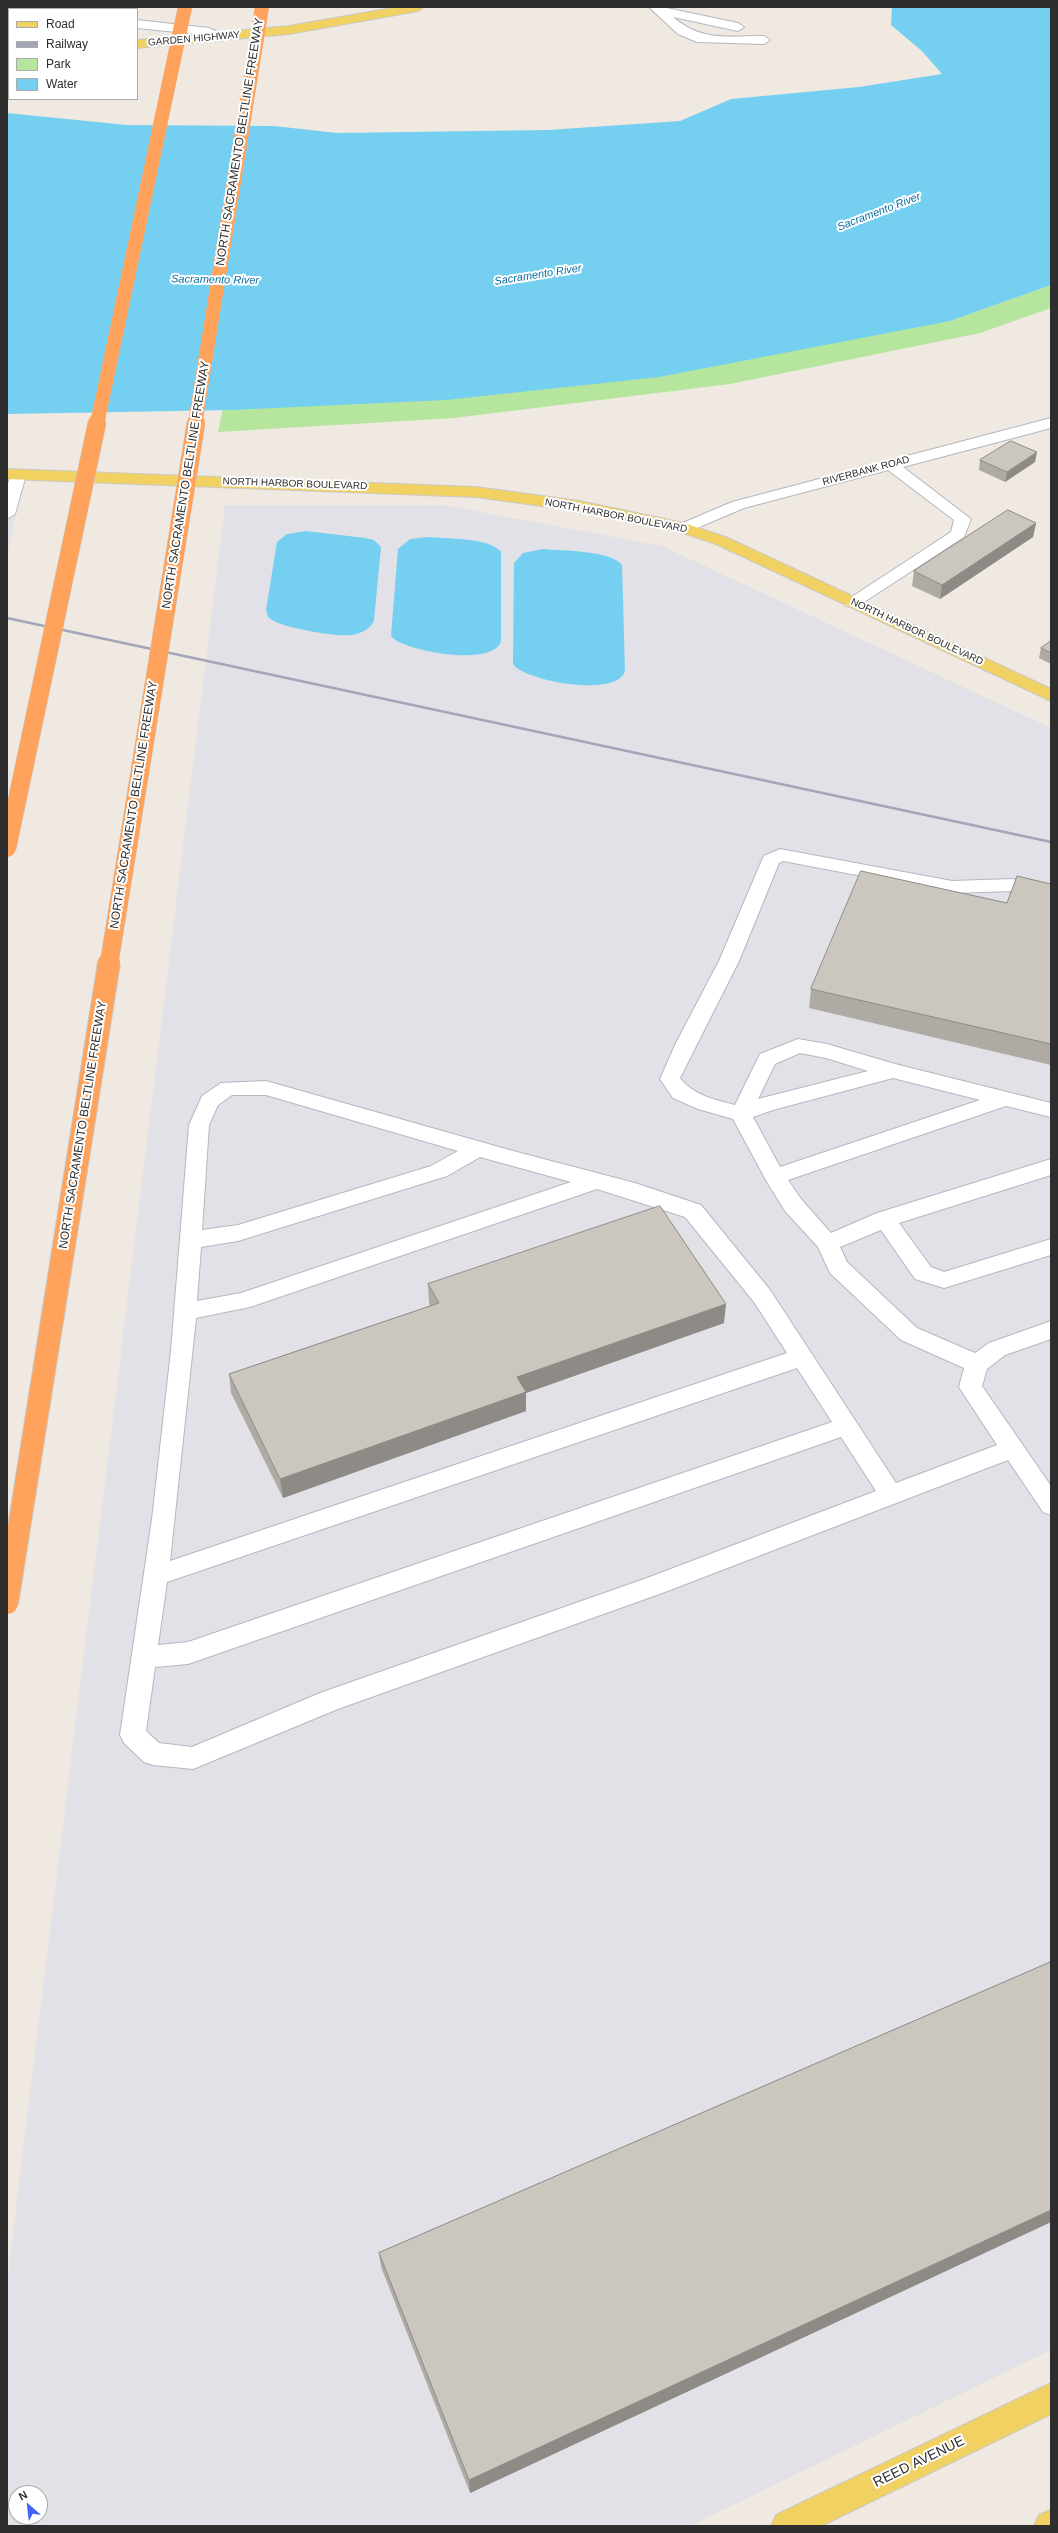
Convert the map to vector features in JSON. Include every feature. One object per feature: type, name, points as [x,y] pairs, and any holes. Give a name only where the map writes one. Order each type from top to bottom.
[{"type":"highway","points":[[7,848],[185,7]]},
{"type":"highway","name":"NORTH SACRAMENTO BELTLINE FREEWAY","points":[[7,1603],[262,7]]},
{"type":"main road","name":"GARDEN HIGHWAY","points":[[138,44],[222,37],[332,24],[418,7]]},
{"type":"main road","name":"NORTH HARBOR BOULEVARD","points":[[13,475],[276,483],[476,492],[579,506],[684,528],[722,540],[1051,696]]},
{"type":"main road","name":"REED AVENUE","points":[[787,2526],[1051,2398]]},
{"type":"street","points":[[656,8],[738,27]]},
{"type":"street","points":[[656,8],[682,31],[701,39],[764,40]]},
{"type":"street","points":[[138,24],[209,32],[222,37]]},
{"type":"street","name":"RIVERBANK ROAD","points":[[684,528],[738,505],[1051,423]]},
{"type":"street","points":[[852,602],[958,534],[962,523],[962,519],[891,465]]},
{"type":"street","points":[[7,514],[13,475]]},
{"type":"street","points":[[893,1071],[767,1104],[741,1114],[705,1104],[680,1093],[670,1079],[686,1043],[729,961],[771,860],[780,855],[952,887],[1013,886],[1051,894]]},
{"type":"street","points":[[741,1114],[767,1059],[798,1046],[827,1051],[893,1071],[1051,1110]]},
{"type":"street","points":[[892,1496],[762,1296],[693,1211],[635,1191],[477,1149],[266,1088],[228,1088],[209,1101],[199,1124],[186,1311],[156,1576],[133,1735],[153,1754],[193,1758],[329,1702],[649,1588],[892,1496],[1012,1449]]},
{"type":"street","points":[[775,1177],[1007,1098]]},
{"type":"street","points":[[741,1114],[775,1177],[793,1205],[827,1243],[838,1267],[909,1334],[977,1364]]},
{"type":"street","points":[[192,1240],[238,1232],[439,1172],[477,1149]]},
{"type":"street","points":[[827,1243],[885,1219],[1051,1167]]},
{"type":"street","points":[[186,1311],[242,1301],[597,1181]]},
{"type":"street","points":[[885,1219],[923,1274],[944,1280],[1051,1247]]},
{"type":"street","points":[[1051,1330],[997,1349],[977,1364],[970,1387],[1051,1505]]},
{"type":"street","points":[[156,1576],[802,1357]]},
{"type":"street","points":[[144,1657],[188,1653],[847,1426]]},
{"type":"shaded area","points":[[7,484],[22,485],[7,555]]},
{"type":"shaded area","points":[[225,505],[443,505],[662,546],[1051,728],[1051,2350],[690,2526],[7,2526],[7,2281]]},
{"type":"green space","points":[[1051,285],[1051,308],[980,333],[730,384],[454,418],[218,432],[225,398],[950,321]]},
{"type":"water","name":"Sacramento River","points":[[892,7],[1051,7],[1051,285],[950,321],[659,377],[446,400],[232,410],[7,414],[7,113],[127,125],[274,126],[337,133],[548,130],[680,121],[731,99],[859,87],[942,74],[922,51],[891,25]]},
{"type":"water","points":[[306,531],[365,538],[374,540],[381,547],[374,620],[371,626],[366,630],[352,635],[334,635],[284,625],[268,617],[266,610],[277,542],[287,534]]},
{"type":"water","points":[[427,537],[477,541],[495,547],[501,552],[501,641],[495,649],[482,654],[448,654],[412,647],[399,642],[391,636],[398,549],[410,539]]},
{"type":"water","points":[[543,549],[586,552],[607,556],[616,560],[622,565],[625,671],[618,679],[605,684],[569,684],[533,676],[520,670],[513,664],[514,563],[523,553]]},
{"type":"building","points":[[1011,441],[1037,452],[1007,472],[980,460]]},
{"type":"building","points":[[1008,510],[1036,523],[942,585],[914,571]]},
{"type":"building","points":[[1051,641],[1051,653],[1041,648]]},
{"type":"building","points":[[861,871],[1007,903],[1017,876],[1051,884],[1051,1044],[811,989]]},
{"type":"building","points":[[660,1206],[726,1304],[517,1377],[526,1392],[280,1479],[229,1374],[439,1303],[428,1284]]},
{"type":"building","points":[[1051,1962],[1051,2210],[469,2480],[379,2253]]},
{"type":"railway","points":[[7,618],[1051,842]]}]
